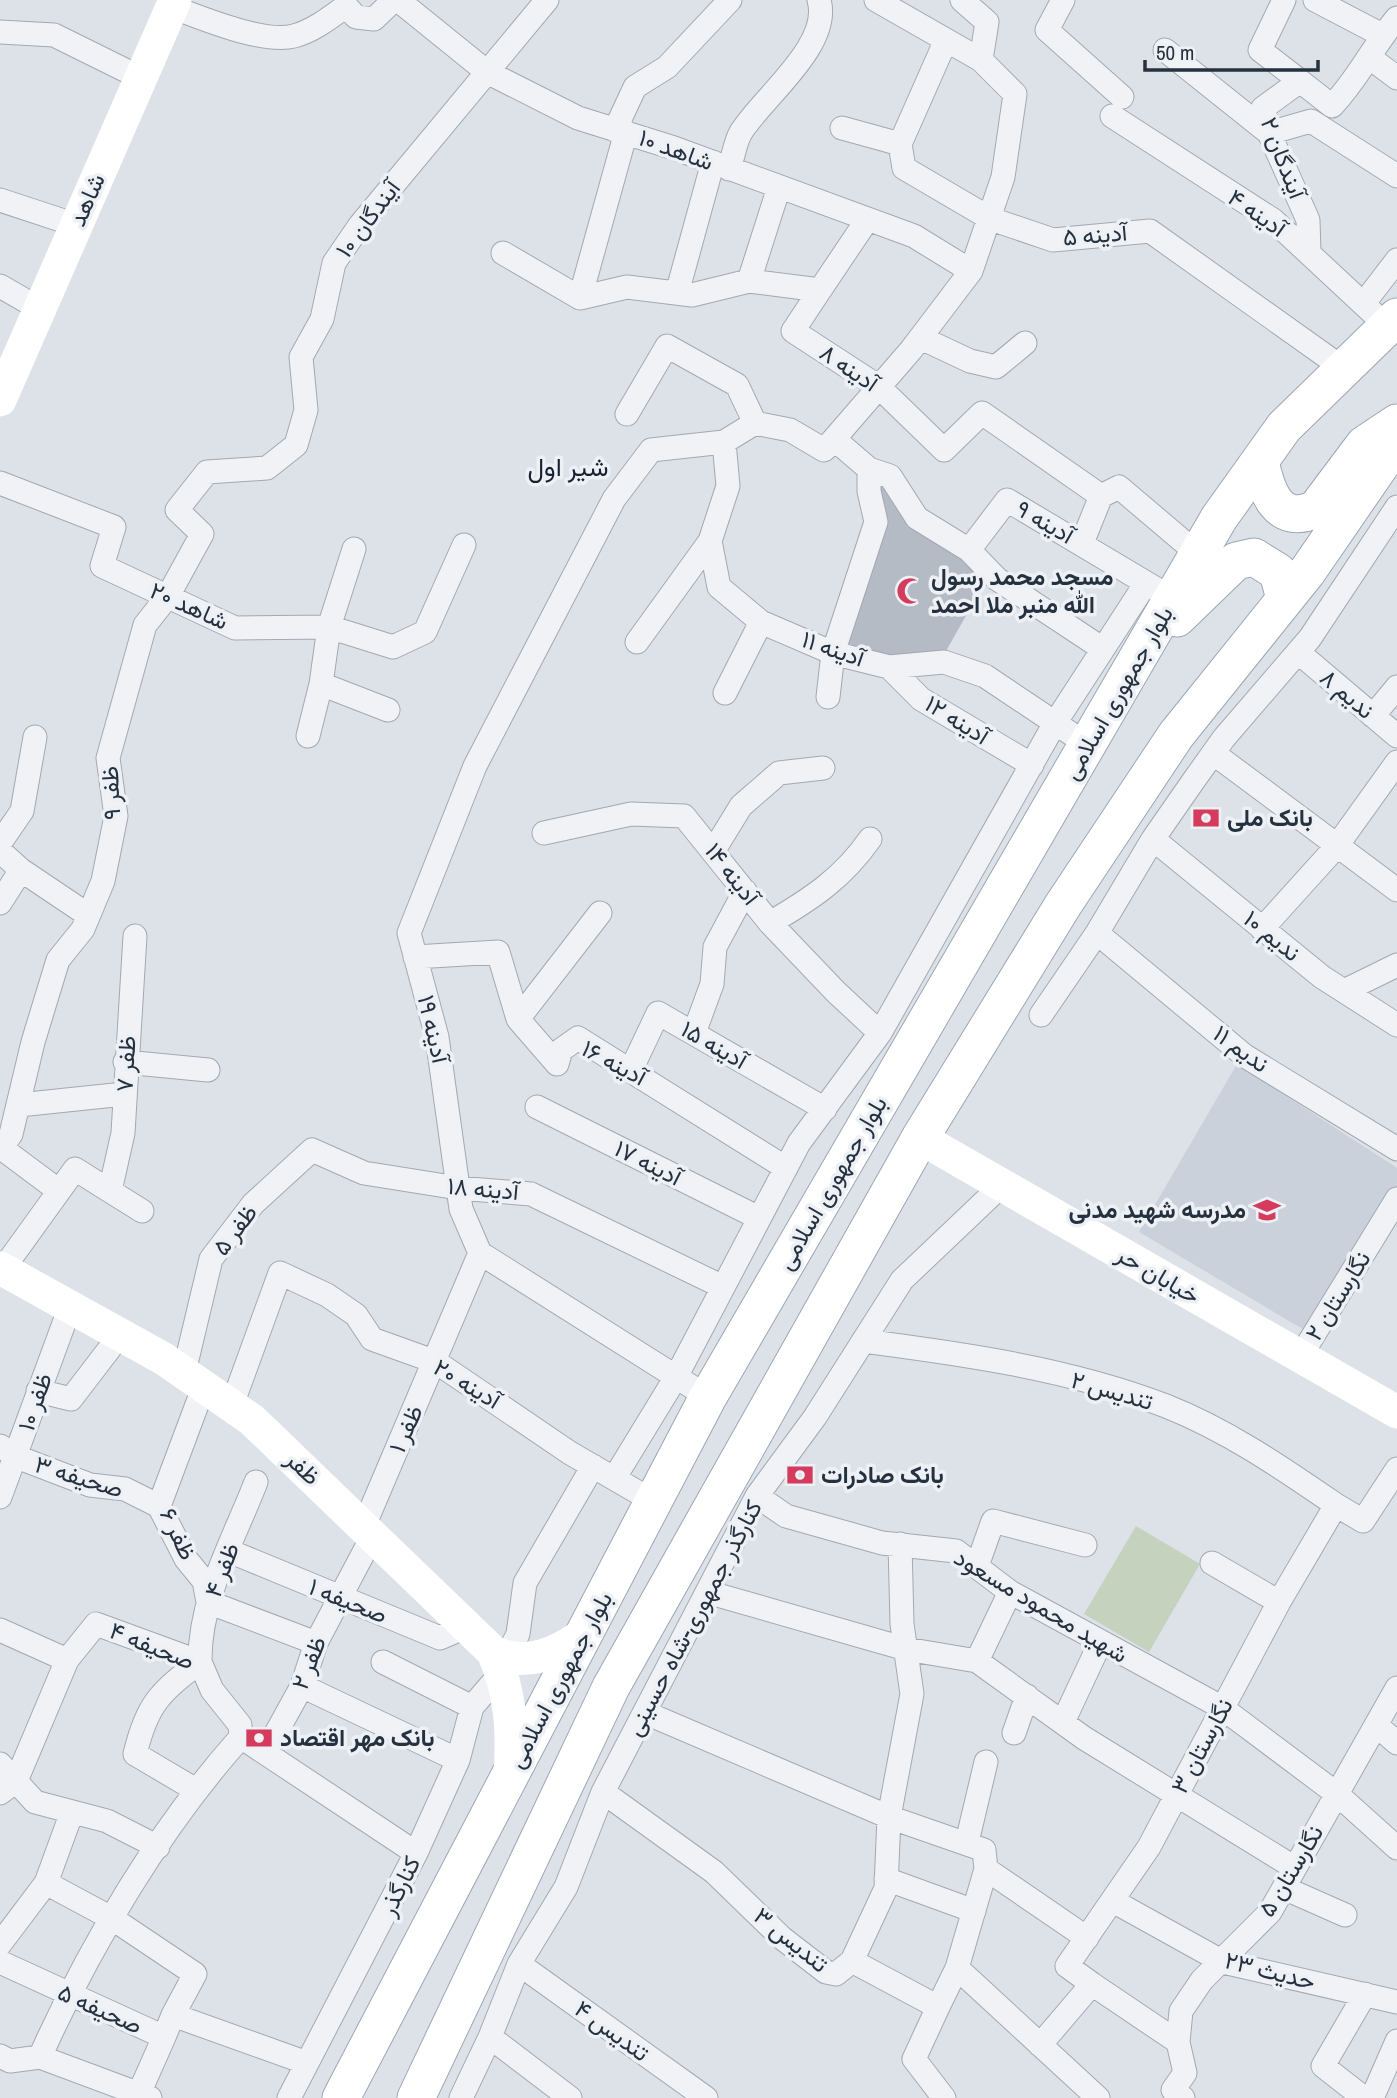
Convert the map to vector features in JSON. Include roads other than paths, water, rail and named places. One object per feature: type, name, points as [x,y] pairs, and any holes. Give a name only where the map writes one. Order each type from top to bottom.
[{"type":"main road","name":"شاهد","points":[[0,399],[173,4]]},
{"type":"main road","name":"بلوار جمهوری اسلامی","points":[[341,2098],[708,1397],[1140,655],[1159,591],[1198,554],[1219,518],[1284,427],[1344,369],[1383,316]]},
{"type":"main road","points":[[1260,461],[1266,491],[1272,501],[1293,512],[1307,513],[1316,509],[1364,445],[1397,423]]},
{"type":"main road","name":"بلوار جمهوری اسلامی","points":[[416,2098],[611,1687],[920,1138],[1063,905],[1163,754],[1285,599],[1397,442]]},
{"type":"main road","points":[[1140,655],[1236,561],[1254,557],[1278,572],[1285,599]]},
{"type":"main road","name":"خیابان حر","points":[[920,1138],[1397,1412]]},
{"type":"main road","name":"ظفر","points":[[1,1270],[194,1379],[252,1420],[468,1626],[500,1661]]},
{"type":"main road","points":[[510,1776],[513,1737],[500,1661],[534,1658],[561,1651],[585,1633]]},
{"type":"street","name":"شاهد ۱۰","points":[[173,4],[239,32],[292,37],[325,22],[346,6],[356,17],[374,19],[396,0],[487,72],[578,118],[914,236],[971,271]]},
{"type":"street","name":"آیندگان ۱۰","points":[[267,468],[296,445],[306,410],[301,357],[322,319],[334,263],[360,225],[547,0]]},
{"type":"street","points":[[580,298],[620,131],[635,88],[667,67],[730,0]]},
{"type":"street","points":[[677,293],[721,166],[740,134],[806,52],[823,13],[819,0]]},
{"type":"street","points":[[638,642],[710,541],[729,486],[724,443],[755,423],[790,430],[824,450],[920,338],[971,271],[1003,177],[1015,94],[981,60],[876,0]]},
{"type":"street","points":[[961,0],[987,22],[981,60]]},
{"type":"street","name":"آدینه ۴","points":[[1063,0],[1047,30],[1117,107],[1273,220],[1383,316]]},
{"type":"street","points":[[1284,0],[1259,50],[1332,106],[1352,86],[1390,26],[1315,0]]},
{"type":"street","points":[[0,32],[54,35],[141,78]]},
{"type":"street","points":[[842,128],[900,145],[946,40]]},
{"type":"street","points":[[1165,50],[1269,133],[1311,121],[1397,176]]},
{"type":"street","points":[[1369,57],[1397,78]]},
{"type":"street","name":"آیندگان ۲","points":[[1300,81],[1263,108],[1269,133],[1308,220],[1309,252]]},
{"type":"street","name":"آدینه ۵","points":[[900,145],[904,168],[990,219],[1053,240],[1150,231],[1344,369]]},
{"type":"street","points":[[749,281],[779,187]]},
{"type":"street","points":[[0,200],[76,225]]},
{"type":"street","points":[[503,253],[580,298],[627,287],[692,295],[749,281],[820,290],[867,220]]},
{"type":"street","points":[[1383,316],[1397,260]]},
{"type":"street","points":[[0,286],[40,309]]},
{"type":"street","name":"آدینه ۸","points":[[820,290],[793,331],[879,387],[944,450],[982,412],[1101,496]]},
{"type":"street","points":[[920,338],[970,361],[996,367],[1025,343]]},
{"type":"street","points":[[627,414],[667,346],[737,385],[755,423]]},
{"type":"street","points":[[834,439],[869,469],[890,476],[917,518],[969,550],[997,579],[1103,649]]},
{"type":"street","name":"آدینه ۱۹","points":[[480,1253],[461,1209],[437,1037],[409,933],[475,766],[614,499],[651,450],[724,443]]},
{"type":"street","name":"ظفر ۹","points":[[1,1148],[11,1134],[33,1042],[58,960],[83,929],[103,881],[116,816],[108,758],[145,625],[168,596],[202,534],[177,510],[207,472],[267,468]]},
{"type":"street","points":[[828,697],[834,653],[876,522],[869,491],[869,469]]},
{"type":"street","name":"شاهد ۲۰","points":[[0,483],[114,527],[103,566],[235,628],[329,626],[394,647],[425,632],[464,545]]},
{"type":"street","points":[[1082,543],[1101,496],[1119,487],[1198,554]]},
{"type":"street","name":"آدینه ۹","points":[[969,550],[1007,500],[1159,591]]},
{"type":"street","points":[[1041,1015],[1097,933],[1153,839],[1194,780],[1389,534],[1397,507]]},
{"type":"street","name":"آدینه ۱۱","points":[[710,541],[719,587],[761,622],[834,653],[888,667],[944,662],[985,676],[1088,745]]},
{"type":"street","points":[[308,736],[321,684],[329,626],[354,549]]},
{"type":"street","points":[[615,1478],[676,1377],[799,1143],[880,1033],[1055,723],[1103,649],[1159,591]]},
{"type":"street","points":[[726,693],[761,622]]},
{"type":"street","name":"ندیم ۸","points":[[1298,652],[1397,736]]},
{"type":"street","name":"آدینه ۱۲","points":[[888,667],[921,699],[1032,765]]},
{"type":"street","points":[[321,684],[388,710]]},
{"type":"street","points":[[1373,716],[1397,687]]},
{"type":"street","points":[[0,843],[22,811],[35,737]]},
{"type":"street","points":[[1213,753],[1336,848],[1397,890]]},
{"type":"street","points":[[1163,754],[1194,780]]},
{"type":"street","points":[[1262,929],[1336,848],[1397,762]]},
{"type":"street","points":[[714,849],[741,806],[779,773],[823,768]]},
{"type":"street","name":"آدینه ۱۴","points":[[544,833],[631,814],[684,817],[714,849],[770,923],[836,992],[880,1033]]},
{"type":"street","points":[[770,923],[810,900],[852,866],[870,839]]},
{"type":"street","name":"ندیم ۱۰","points":[[1153,839],[1262,929],[1344,991],[1397,1026]]},
{"type":"street","points":[[0,850],[21,870],[88,915]]},
{"type":"street","points":[[0,903],[21,870]]},
{"type":"street","points":[[694,1033],[712,984],[715,947],[745,891]]},
{"type":"street","points":[[518,1019],[600,913]]},
{"type":"street","name":"ندیم ۱۱","points":[[1097,933],[1245,1056],[1397,1149]]},
{"type":"street","name":"ظفر ۷","points":[[110,1191],[123,1133],[125,1062],[135,936]]},
{"type":"street","name":"آدینه ۱۶","points":[[415,957],[498,952],[518,1019],[557,1064],[561,1050],[578,1038],[786,1168]]},
{"type":"street","points":[[1344,991],[1397,965]]},
{"type":"street","name":"آدینه ۱۵","points":[[631,1070],[658,1013],[825,1108]]},
{"type":"street","points":[[125,1062],[208,1070]]},
{"type":"street","points":[[19,1105],[124,1094]]},
{"type":"street","name":"آدینه ۱۷","points":[[537,1107],[760,1219]]},
{"type":"street","points":[[1,1148],[59,1191]]},
{"type":"street","name":"آدینه ۱۸","points":[[312,1150],[364,1173],[458,1188],[531,1194],[723,1287]]},
{"type":"street","name":"ظفر ۵","points":[[194,1379],[211,1259],[253,1204],[312,1150]]},
{"type":"street","points":[[1,1270],[75,1169],[142,1210]]},
{"type":"street","name":"کنارگذر جمهوری-شاه حسینی","points":[[461,2098],[490,2037],[519,1964],[566,1887],[603,1792],[757,1496],[815,1417],[902,1280],[1002,1185]]},
{"type":"street","name":"نگارستان ۲","points":[[1300,1357],[1397,1199]]},
{"type":"street","points":[[480,1253],[708,1397]]},
{"type":"street","name":"ظفر ۱","points":[[368,1531],[480,1253]]},
{"type":"street","name":"آدینه ۲۰","points":[[232,1405],[280,1273],[327,1295],[356,1315],[372,1339],[436,1363],[653,1502]]},
{"type":"street","name":"ظفر ۱۰","points":[[0,1497],[8,1452],[38,1391],[70,1307]]},
{"type":"street","points":[[38,1391],[71,1399],[120,1335]]},
{"type":"street","name":"تندیس ۲","points":[[863,1341],[954,1353],[1095,1383],[1167,1407],[1262,1455],[1336,1505]]},
{"type":"street","name":"ظفر ۶","points":[[194,1379],[159,1506],[186,1559],[204,1581],[208,1602]]},
{"type":"street","name":"صحیفه ۳","points":[[8,1452],[90,1485],[125,1489],[159,1506]]},
{"type":"street","name":"کنارگذر","points":[[289,2098],[376,1936],[416,1853],[458,1760],[472,1707],[518,1634],[525,1583],[593,1466]]},
{"type":"street","points":[[1336,1505],[1363,1521],[1397,1469]]},
{"type":"street","name":"ظفر ۴","points":[[200,1662],[200,1635],[208,1602],[256,1482]]},
{"type":"street","name":"شهید محمود مسعود","points":[[757,1496],[786,1516],[882,1543],[956,1551],[1010,1592],[1222,1707],[1337,1794],[1397,1848]]},
{"type":"street","name":"نگارستان ۳","points":[[1092,1984],[1067,1966],[1149,1847],[1279,1602],[1336,1505]]},
{"type":"street","points":[[977,1566],[993,1521],[1086,1545]]},
{"type":"street","name":"ظفر ۲","points":[[264,1753],[302,1686],[316,1643],[340,1597],[368,1531]]},
{"type":"street","points":[[692,1539],[725,1556]]},
{"type":"street","points":[[852,1961],[886,1888],[889,1817],[912,1694],[906,1649],[900,1545]]},
{"type":"street","name":"صحیفه ۱","points":[[229,1551],[440,1638],[468,1626]]},
{"type":"street","points":[[1212,1563],[1279,1602]]},
{"type":"street","points":[[707,1592],[906,1649],[977,1661],[1063,1722],[1176,1794],[1345,1915]]},
{"type":"street","points":[[977,1661],[1010,1592]]},
{"type":"street","points":[[208,1602],[316,1643]]},
{"type":"street","name":"صحیفه ۴","points":[[67,1660],[96,1624],[200,1662],[212,1690],[240,1725],[241,1737],[416,1853]]},
{"type":"street","points":[[0,1630],[67,1660],[8,1787]]},
{"type":"street","points":[[1063,1722],[1100,1643]]},
{"type":"street","points":[[196,1790],[135,1754],[143,1721],[151,1709],[167,1687],[200,1662]]},
{"type":"street","points":[[383,1662],[472,1707]]},
{"type":"street","points":[[302,1686],[458,1760]]},
{"type":"street","name":"نگارستان ۵","points":[[1174,2095],[1185,2073],[1178,2042],[1181,2011],[1202,1980],[1270,1913],[1397,1688]]},
{"type":"street","points":[[1014,1733],[1027,1696]]},
{"type":"street","points":[[646,1713],[889,1817],[984,1850],[986,1870],[957,1968],[914,2059],[944,2098]]},
{"type":"street","points":[[1376,1725],[1397,1743]]},
{"type":"street","points":[[40,2057],[67,1996],[181,1808],[241,1737]]},
{"type":"street","points":[[967,1842],[986,1762]]},
{"type":"street","points":[[0,1764],[8,1787],[35,1802],[107,1821],[159,1847]]},
{"type":"street","name":"تندیس ۳","points":[[603,1792],[714,1872],[782,1938],[826,1972],[836,1974],[852,1961],[937,2007]]},
{"type":"street","points":[[0,1944],[46,1883],[72,1812]]},
{"type":"street","points":[[986,1870],[1087,1938]]},
{"type":"street","points":[[886,1878],[974,1911]]},
{"type":"street","points":[[46,1883],[113,1919],[195,1973],[173,2015]]},
{"type":"street","name":"حدیث ۲۳","points":[[1113,1901],[1223,1962],[1397,2002]]},
{"type":"street","name":"صحیفه ۵","points":[[0,1962],[67,1996],[164,2037],[173,2015],[307,2063]]},
{"type":"street","name":"تندیس ۴","points":[[519,1964],[706,2098]]},
{"type":"street","points":[[957,1968],[1098,2098]]},
{"type":"street","points":[[1040,2045],[1092,1984],[1178,2042]]},
{"type":"street","points":[[1364,2098],[1323,2066],[1365,1994]]},
{"type":"street","points":[[0,2056],[10,2061],[40,2057],[142,2097],[164,2037]]},
{"type":"street","points":[[490,2037],[570,2098]]},
{"type":"street","points":[[1371,2098],[1397,2041]]},
{"type":"place","name":"مسجد محمد رسول الله منبر ملا احمد","points":[[910,591]]},
{"type":"place","name":"بانک ملی","points":[[1206,818]]},
{"type":"place","name":"مدرسه شهید مدنی","points":[[1267,1210]]},
{"type":"place","name":"بانک صادرات","points":[[800,1475]]},
{"type":"place","name":"بانک مهر اقتصاد","points":[[259,1738]]},
{"type":"district","name":"شیر اول","points":[[568,467]]}]
